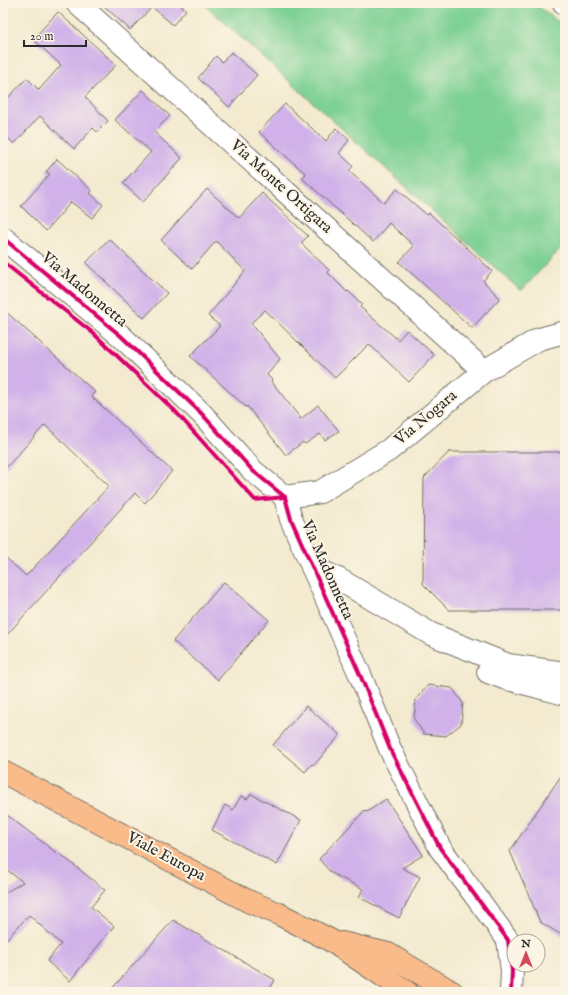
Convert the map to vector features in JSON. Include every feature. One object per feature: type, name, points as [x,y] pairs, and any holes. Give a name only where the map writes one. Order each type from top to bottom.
[{"type":"main road","name":"Viale Europa","points":[[3,772],[250,902],[277,913],[330,940],[407,992]]},
{"type":"main road","name":"Viale Europa","points":[[330,940],[388,954],[452,992]]},
{"type":"street","name":"Via Monte Ortigara","points":[[77,3],[484,371]]},
{"type":"street","name":"Via Madonnetta","points":[[3,238],[121,336],[202,414],[253,471],[285,497],[291,519],[390,749],[440,848],[508,940],[512,971],[511,992]]},
{"type":"street","name":"Via Nogara","points":[[285,497],[320,492],[389,450],[484,371],[539,340],[565,332]]},
{"type":"street","points":[[312,567],[340,580],[431,634],[473,665],[504,678],[565,694]]},
{"type":"street","points":[[431,634],[508,665],[565,673]]},
{"type":"green space","points":[[203,3],[534,3],[565,27],[565,244],[521,291]]},
{"type":"building","points":[[101,3],[178,3],[186,10],[173,25],[152,7],[130,30]]},
{"type":"building","points":[[58,12],[116,65],[85,97],[108,121],[97,132],[93,128],[74,149],[40,116],[14,144],[3,133],[3,103],[27,78],[39,90],[61,65],[33,39]]},
{"type":"building","points":[[231,52],[257,75],[229,107],[198,78],[216,56],[222,62]]},
{"type":"building","points":[[143,90],[170,116],[154,132],[182,158],[143,202],[123,183],[151,152],[115,120]]},
{"type":"building","points":[[285,104],[326,141],[336,128],[349,140],[339,153],[353,166],[349,171],[384,203],[397,189],[427,215],[429,213],[492,271],[483,281],[500,298],[472,328],[399,262],[414,246],[389,223],[373,242],[302,178],[306,174],[259,132]]},
{"type":"building","points":[[57,159],[92,191],[90,193],[103,205],[92,218],[71,202],[46,231],[21,206],[50,174],[46,172]]},
{"type":"building","points":[[207,189],[239,218],[262,193],[308,236],[301,243],[329,270],[328,273],[347,292],[348,291],[362,304],[360,307],[398,340],[407,330],[434,355],[409,382],[369,344],[335,378],[265,310],[251,323],[280,359],[267,375],[301,419],[318,405],[339,431],[325,440],[320,434],[305,444],[303,442],[286,455],[247,406],[246,407],[190,356],[220,326],[208,316],[245,271],[216,241],[192,269],[161,240]]},
{"type":"building","points":[[109,239],[167,293],[144,318],[86,263]]},
{"type":"building","points":[[3,309],[95,392],[91,396],[172,471],[145,503],[135,493],[3,639],[3,555],[26,576],[109,486],[45,425],[3,471]]},
{"type":"building","points":[[449,452],[565,452],[565,610],[449,610],[423,584],[424,478]]},
{"type":"building","points":[[224,582],[269,620],[218,680],[173,641]]},
{"type":"building","points":[[428,685],[452,688],[463,703],[461,724],[446,736],[424,734],[414,719],[416,699]]},
{"type":"building","points":[[306,706],[340,735],[314,765],[312,764],[305,772],[273,745]]},
{"type":"building","points":[[565,770],[565,937],[540,922],[510,851]]},
{"type":"building","points":[[251,794],[301,820],[277,865],[212,830],[225,805],[233,810],[241,796],[247,799]]},
{"type":"building","points":[[386,799],[423,855],[402,868],[420,877],[399,918],[359,897],[363,889],[331,873],[319,859],[365,810],[367,812]]},
{"type":"building","points":[[3,812],[58,854],[59,853],[105,890],[91,907],[114,926],[70,981],[47,961],[61,944],[29,915],[3,943],[3,894],[23,882],[3,867]]},
{"type":"building","points":[[173,920],[275,980],[268,992],[109,992]]},
{"type":"cycle path","points":[[3,238],[121,336],[202,414],[253,471],[285,497],[291,519],[361,677],[390,749],[440,848],[508,940],[512,971],[511,992]]},
{"type":"cycle path","points":[[3,262],[93,333],[175,411],[255,500],[285,497]]}]
